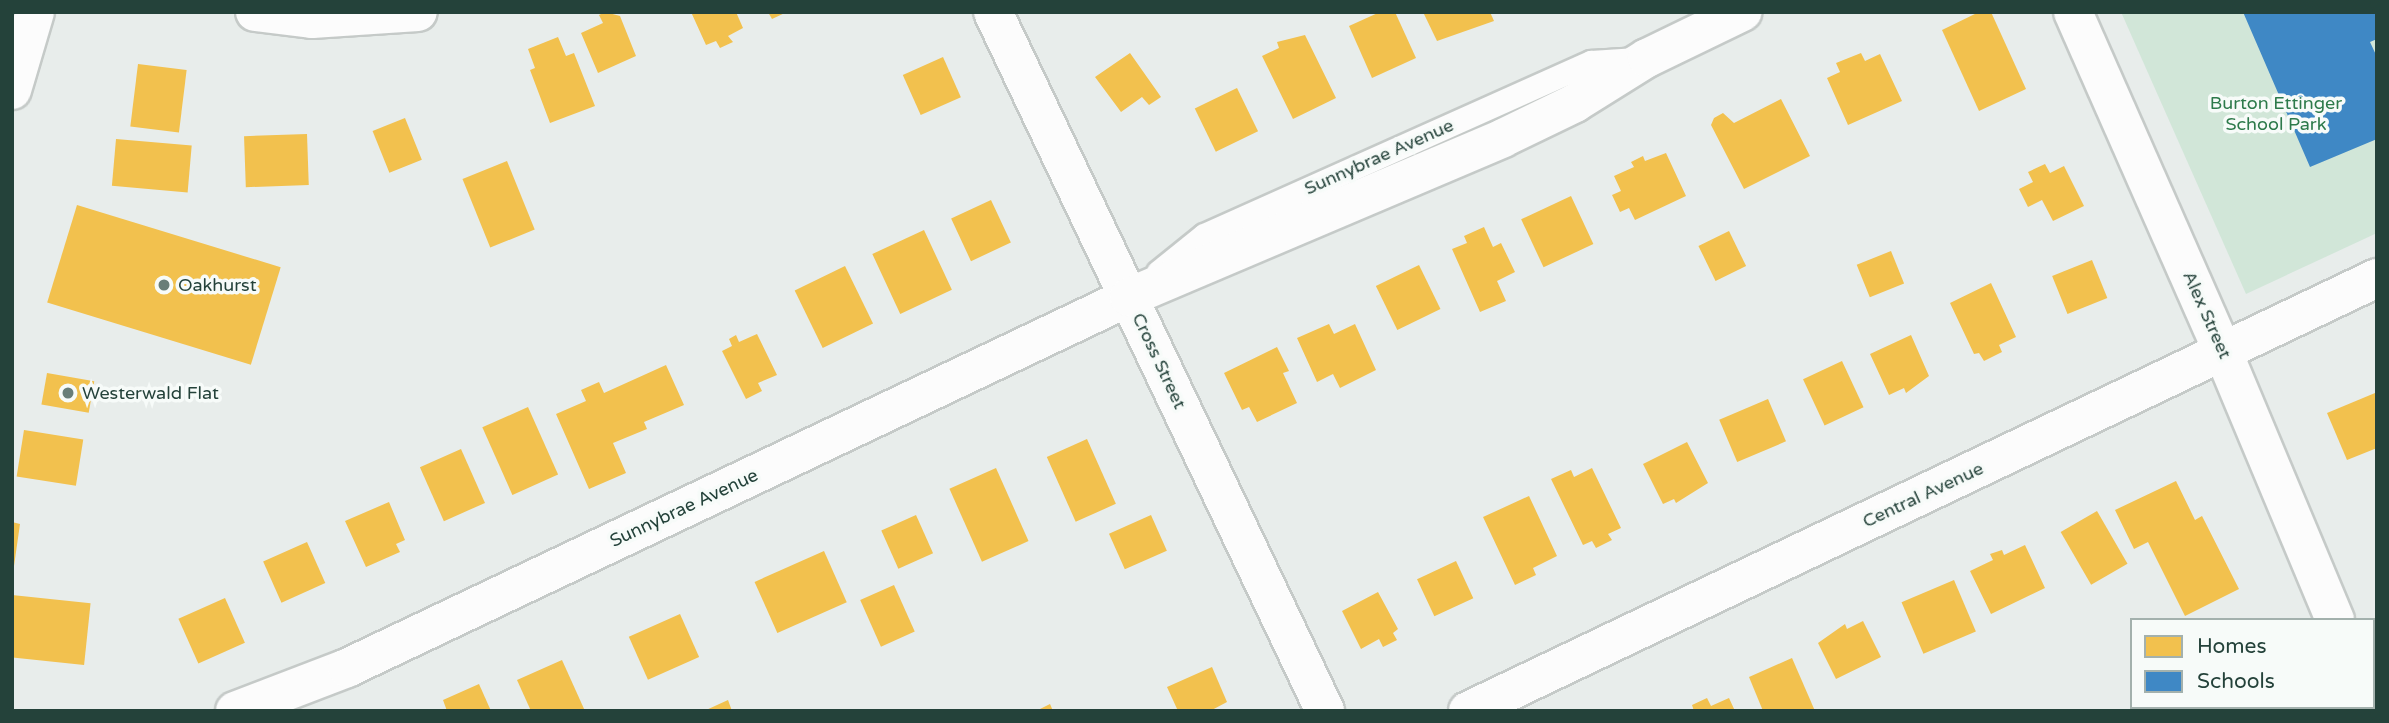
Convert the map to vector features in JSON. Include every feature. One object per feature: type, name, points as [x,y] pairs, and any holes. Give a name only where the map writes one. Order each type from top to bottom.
[{"type":"street","points":[[12,90],[35,12]]},
{"type":"street","points":[[255,12],[312,19],[418,12]]},
{"type":"street","name":"Cross Street","points":[[993,12],[1325,711]]},
{"type":"street","name":"Sunnybrae Avenue","points":[[235,711],[347,668],[1129,297],[1503,138],[1575,103],[1647,58],[1742,12]]},
{"type":"street","name":"Alex Street","points":[[2073,12],[2223,352],[2333,618]]},
{"type":"street","name":"Central Avenue","points":[[1468,711],[2377,278]]},
{"type":"green space","name":"Burton Ettinger School Park","points":[[2121,12],[2377,12],[2377,233],[2246,294]]},
{"type":"building: Homes","points":[[605,12],[620,16],[636,56],[598,73],[581,33],[603,23],[599,15]]},
{"type":"building: Homes","points":[[691,12],[736,12],[743,28],[728,36],[733,42],[720,48],[716,41],[706,45]]},
{"type":"building: Homes","points":[[768,12],[787,12],[772,19]]},
{"type":"building: Homes","points":[[1380,12],[1395,12],[1416,58],[1372,78],[1349,26]]},
{"type":"building: Homes","points":[[1423,12],[1490,12],[1494,21],[1437,41]]},
{"type":"building: Homes","points":[[1979,12],[1991,12],[2026,89],[1979,111],[1942,30]]},
{"type":"building: Homes","points":[[1305,35],[1336,98],[1293,119],[1262,56],[1279,48],[1277,42]]},
{"type":"building: Homes","points":[[558,37],[566,56],[574,53],[595,106],[550,123],[530,70],[535,68],[528,49]]},
{"type":"building: Homes","points":[[1130,53],[1161,97],[1149,105],[1142,97],[1121,112],[1095,77]]},
{"type":"building: Homes","points":[[1861,53],[1865,61],[1880,54],[1902,101],[1848,125],[1827,78],[1840,72],[1836,63]]},
{"type":"building: Homes","points":[[943,57],[961,97],[921,115],[903,75]]},
{"type":"building: Homes","points":[[138,64],[187,70],[179,133],[130,127]]},
{"type":"building: Homes","points":[[1237,88],[1258,131],[1216,152],[1195,109]]},
{"type":"building: Homes","points":[[1781,99],[1810,156],[1744,189],[1711,125],[1714,118],[1723,113],[1734,123]]},
{"type":"building: Homes","points":[[405,118],[422,160],[389,173],[373,131]]},
{"type":"building: Homes","points":[[307,134],[309,185],[246,187],[244,136]]},
{"type":"building: Homes","points":[[116,139],[192,146],[188,192],[112,186]]},
{"type":"building: Homes","points":[[1666,153],[1686,196],[1635,220],[1629,208],[1620,212],[1612,195],[1621,191],[1614,176],[1634,167],[1631,162],[1643,156],[1645,161]]},
{"type":"building: Homes","points":[[507,161],[535,230],[490,248],[462,179]]},
{"type":"building: Homes","points":[[2045,164],[2050,173],[2064,166],[2084,206],[2053,221],[2042,200],[2028,207],[2019,189],[2033,182],[2028,172]]},
{"type":"building: Homes","points":[[1571,196],[1593,244],[1544,267],[1521,219]]},
{"type":"building: Homes","points":[[991,200],[1011,243],[971,261],[951,219]]},
{"type":"building: Homes","name":"Oakhurst","points":[[77,205],[281,267],[251,365],[47,303]]},
{"type":"building: Homes","points":[[1484,227],[1493,247],[1501,243],[1515,272],[1497,281],[1506,301],[1480,312],[1452,249],[1467,243],[1464,236]]},
{"type":"building: Homes","points":[[924,230],[952,290],[900,314],[872,254]]},
{"type":"building: Homes","points":[[1729,231],[1746,266],[1716,281],[1698,246]]},
{"type":"building: Homes","points":[[1891,251],[1904,283],[1870,297],[1857,265]]},
{"type":"building: Homes","points":[[2092,260],[2107,298],[2067,314],[2052,276]]},
{"type":"building: Homes","points":[[1419,265],[1440,309],[1397,330],[1376,286]]},
{"type":"building: Homes","points":[[845,266],[873,324],[823,348],[795,291]]},
{"type":"building: Homes","points":[[1991,283],[2016,337],[1999,345],[2002,352],[1984,361],[1979,353],[1974,354],[1950,303]]},
{"type":"building: Homes","points":[[1329,324],[1334,334],[1355,324],[1376,370],[1340,388],[1333,374],[1317,382],[1297,338]]},
{"type":"building: Homes","points":[[757,334],[777,375],[758,383],[762,391],[746,399],[722,351],[732,346],[729,339],[736,335],[739,342]]},
{"type":"building: Homes","points":[[1911,335],[1929,376],[1906,393],[1904,388],[1889,395],[1870,354]]},
{"type":"building: Homes","points":[[1277,347],[1289,371],[1283,373],[1297,403],[1257,422],[1249,407],[1242,410],[1224,373]]},
{"type":"building: Homes","points":[[1842,361],[1864,407],[1825,425],[1803,379]]},
{"type":"building: Homes","points":[[666,365],[684,405],[644,422],[647,429],[613,443],[626,473],[589,489],[556,414],[586,401],[581,390],[599,382],[604,393]]},
{"type":"building: Homes","name":"Westerwald Flat","points":[[47,373],[94,381],[89,413],[41,405]]},
{"type":"building: Homes","points":[[2375,393],[2377,448],[2347,460],[2327,413]]},
{"type":"building: Homes","points":[[1768,399],[1786,441],[1737,462],[1719,420]]},
{"type":"building: Homes","points":[[528,407],[558,475],[512,495],[482,427]]},
{"type":"building: Homes","points":[[24,430],[83,439],[76,486],[17,476]]},
{"type":"building: Homes","points":[[1087,439],[1116,504],[1076,522],[1047,457]]},
{"type":"building: Homes","points":[[1687,442],[1708,483],[1676,503],[1674,499],[1663,504],[1643,464]]},
{"type":"building: Homes","points":[[461,449],[485,503],[444,521],[420,467]]},
{"type":"building: Homes","points":[[996,468],[1029,541],[982,562],[949,489]]},
{"type":"building: Homes","points":[[1592,468],[1621,528],[1608,534],[1612,540],[1596,548],[1592,541],[1583,545],[1551,479],[1571,470],[1574,477]]},
{"type":"building: Homes","points":[[2176,481],[2195,520],[2202,516],[2239,589],[2185,616],[2148,542],[2134,549],[2115,510]]},
{"type":"building: Homes","points":[[1529,496],[1557,556],[1533,568],[1536,575],[1515,585],[1483,517]]},
{"type":"building: Homes","points":[[389,502],[405,540],[396,544],[400,552],[366,567],[345,521]]},
{"type":"building: Homes","points":[[2097,511],[2128,564],[2091,585],[2061,532]]},
{"type":"building: Homes","points":[[916,515],[933,553],[898,569],[881,530]]},
{"type":"building: Homes","points":[[1151,515],[1167,551],[1125,569],[1109,534]]},
{"type":"building: Homes","points":[[12,522],[20,524],[14,566],[12,566]]},
{"type":"building: Homes","points":[[307,542],[325,583],[281,603],[263,562]]},
{"type":"building: Homes","points":[[2025,545],[2045,588],[1991,614],[1970,571],[1993,560],[1990,554],[2002,550],[2004,555]]},
{"type":"building: Homes","points":[[824,551],[847,602],[777,633],[755,582]]},
{"type":"building: Homes","points":[[1456,561],[1473,598],[1434,616],[1417,579]]},
{"type":"building: Homes","points":[[1954,580],[1976,632],[1923,654],[1902,602]]},
{"type":"building: Homes","points":[[894,585],[915,632],[881,647],[860,600]]},
{"type":"building: Homes","points":[[1378,592],[1398,629],[1393,633],[1397,640],[1383,647],[1379,639],[1361,649],[1342,611]]},
{"type":"building: Homes","points":[[12,595],[91,603],[84,665],[12,657]]},
{"type":"building: Homes","points":[[225,598],[245,643],[198,664],[178,619]]},
{"type":"building: Homes","points":[[680,614],[699,657],[648,680],[629,637]]},
{"type":"building: Homes","points":[[1863,621],[1881,657],[1836,679],[1818,643],[1845,624],[1847,629]]},
{"type":"building: Homes","points":[[1792,658],[1815,711],[1763,711],[1749,677]]},
{"type":"building: Homes","points":[[562,660],[585,711],[531,711],[517,680]]},
{"type":"building: Homes","points":[[1212,667],[1227,702],[1210,711],[1178,711],[1167,687]]},
{"type":"building: Homes","points":[[479,684],[491,711],[447,711],[443,700]]},
{"type":"building: Homes","points":[[1707,698],[1711,706],[1729,698],[1735,711],[1694,711],[1692,705]]},
{"type":"building: Homes","points":[[728,700],[732,711],[704,711]]},
{"type":"building: Homes","points":[[1050,704],[1053,711],[1036,711]]},
{"type":"building: Homes","points":[[2246,709],[2303,709],[2304,711]]},
{"type":"building: Schools","points":[[2243,12],[2377,12],[2377,39],[2370,42],[2377,57],[2377,139],[2310,167]]},
{"type":"place","name":"Oakhurst","points":[[164,285]]},
{"type":"place","name":"Westerwald Flat","points":[[68,393]]}]
